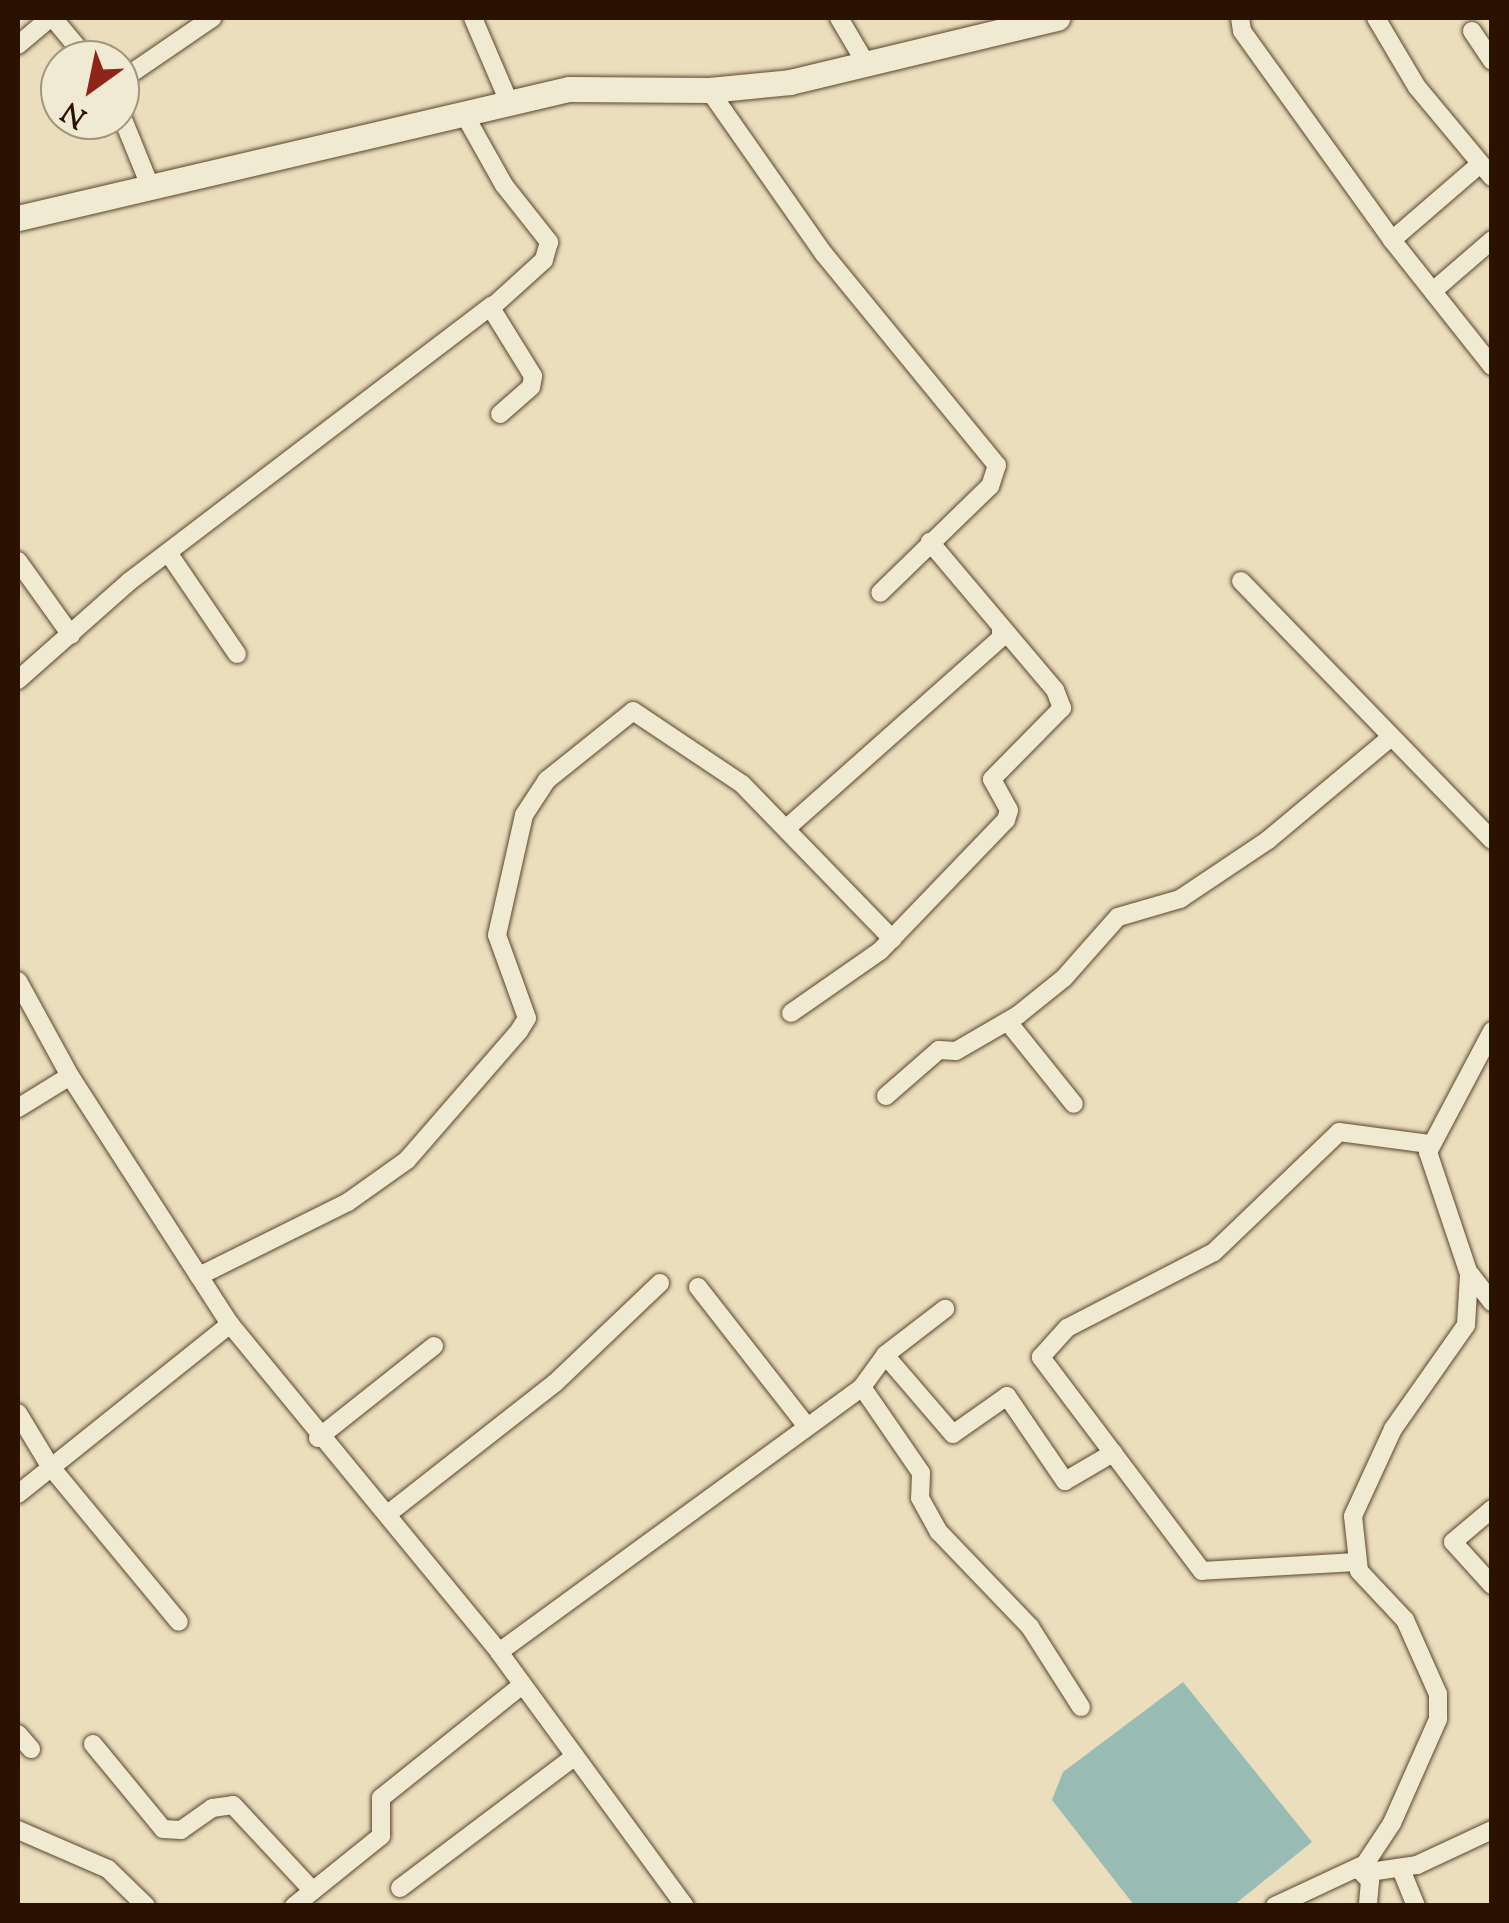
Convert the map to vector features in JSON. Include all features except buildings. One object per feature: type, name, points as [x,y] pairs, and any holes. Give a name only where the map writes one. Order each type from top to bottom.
[{"type":"street","points":[[18,44],[51,18],[70,40]]},
{"type":"street","points":[[140,67],[212,18]]},
{"type":"street","points":[[472,18],[509,102]]},
{"type":"street","points":[[840,18],[865,62]]},
{"type":"street","points":[[18,218],[463,112],[591,86],[709,90],[790,82],[1057,18]]},
{"type":"street","points":[[1240,18],[1242,31],[1392,240],[1492,366]]},
{"type":"street","points":[[1376,18],[1417,86],[1486,170],[1392,240]]},
{"type":"street","points":[[1472,31],[1492,61]]},
{"type":"street","points":[[709,90],[824,254],[997,466],[990,486],[880,593]]},
{"type":"street","points":[[18,680],[169,554],[492,305],[544,260],[549,242],[511,196],[463,112]]},
{"type":"street","points":[[131,140],[150,186]]},
{"type":"street","points":[[1433,291],[1492,240]]},
{"type":"street","points":[[492,305],[533,376],[531,387],[500,414]]},
{"type":"street","points":[[790,1012],[845,980],[892,939],[1006,820],[1009,810],[992,779],[1062,708],[930,542]]},
{"type":"street","points":[[169,554],[237,654]]},
{"type":"street","points":[[18,561],[71,634]]},
{"type":"street","points":[[1241,581],[1492,840]]},
{"type":"street","points":[[789,826],[1003,634]]},
{"type":"street","points":[[199,1276],[348,1202],[407,1160],[520,1031],[527,1018],[497,935],[524,815],[547,780],[624,716],[644,714],[789,826],[892,939]]},
{"type":"street","points":[[886,1096],[939,1050],[956,1051],[1008,1022],[1064,978],[1108,924],[1129,910],[1180,899],[1211,879],[1390,738]]},
{"type":"street","points":[[18,982],[70,1076],[230,1324],[318,1438],[388,1514],[499,1652],[685,1906]]},
{"type":"street","points":[[1008,1022],[1074,1104]]},
{"type":"street","points":[[1429,1144],[1451,1116],[1464,1074],[1492,1031]]},
{"type":"street","points":[[18,1108],[70,1076]]},
{"type":"street","points":[[1356,1562],[1202,1571],[1040,1357],[1067,1328],[1214,1252],[1339,1132],[1429,1144]]},
{"type":"street","points":[[1429,1144],[1470,1274],[1492,1302]]},
{"type":"street","points":[[1360,1870],[1392,1823],[1434,1732],[1439,1702],[1401,1613],[1356,1562],[1358,1500],[1393,1429],[1460,1337],[1470,1274]]},
{"type":"street","points":[[388,1514],[555,1383],[660,1283]]},
{"type":"street","points":[[698,1288],[806,1424]]},
{"type":"street","points":[[499,1652],[806,1424],[862,1387],[885,1355],[946,1309]]},
{"type":"street","points":[[18,1494],[230,1324]]},
{"type":"street","points":[[318,1438],[434,1346]]},
{"type":"street","points":[[885,1355],[953,1434],[1007,1396],[1065,1481],[1113,1453]]},
{"type":"street","points":[[862,1387],[922,1473],[920,1498],[927,1514],[1030,1627],[1081,1707]]},
{"type":"street","points":[[18,1413],[50,1466],[179,1622]]},
{"type":"street","points":[[1492,1508],[1453,1542],[1492,1586]]},
{"type":"street","points":[[294,1906],[381,1836],[381,1798],[522,1685]]},
{"type":"street","points":[[18,1734],[31,1750]]},
{"type":"street","points":[[93,1744],[162,1829],[181,1830],[212,1808],[233,1805],[312,1890]]},
{"type":"street","points":[[400,1888],[574,1756]]},
{"type":"street","points":[[18,1830],[108,1870],[146,1906]]},
{"type":"street","points":[[1275,1906],[1360,1870],[1401,1869],[1492,1830]]},
{"type":"street","points":[[1401,1869],[1416,1906]]},
{"type":"street","points":[[1360,1870],[1370,1884],[1368,1906]]},
{"type":"water","points":[[1183,1682],[1312,1842],[1234,1905],[1134,1905],[1052,1800],[1063,1772]]}]
